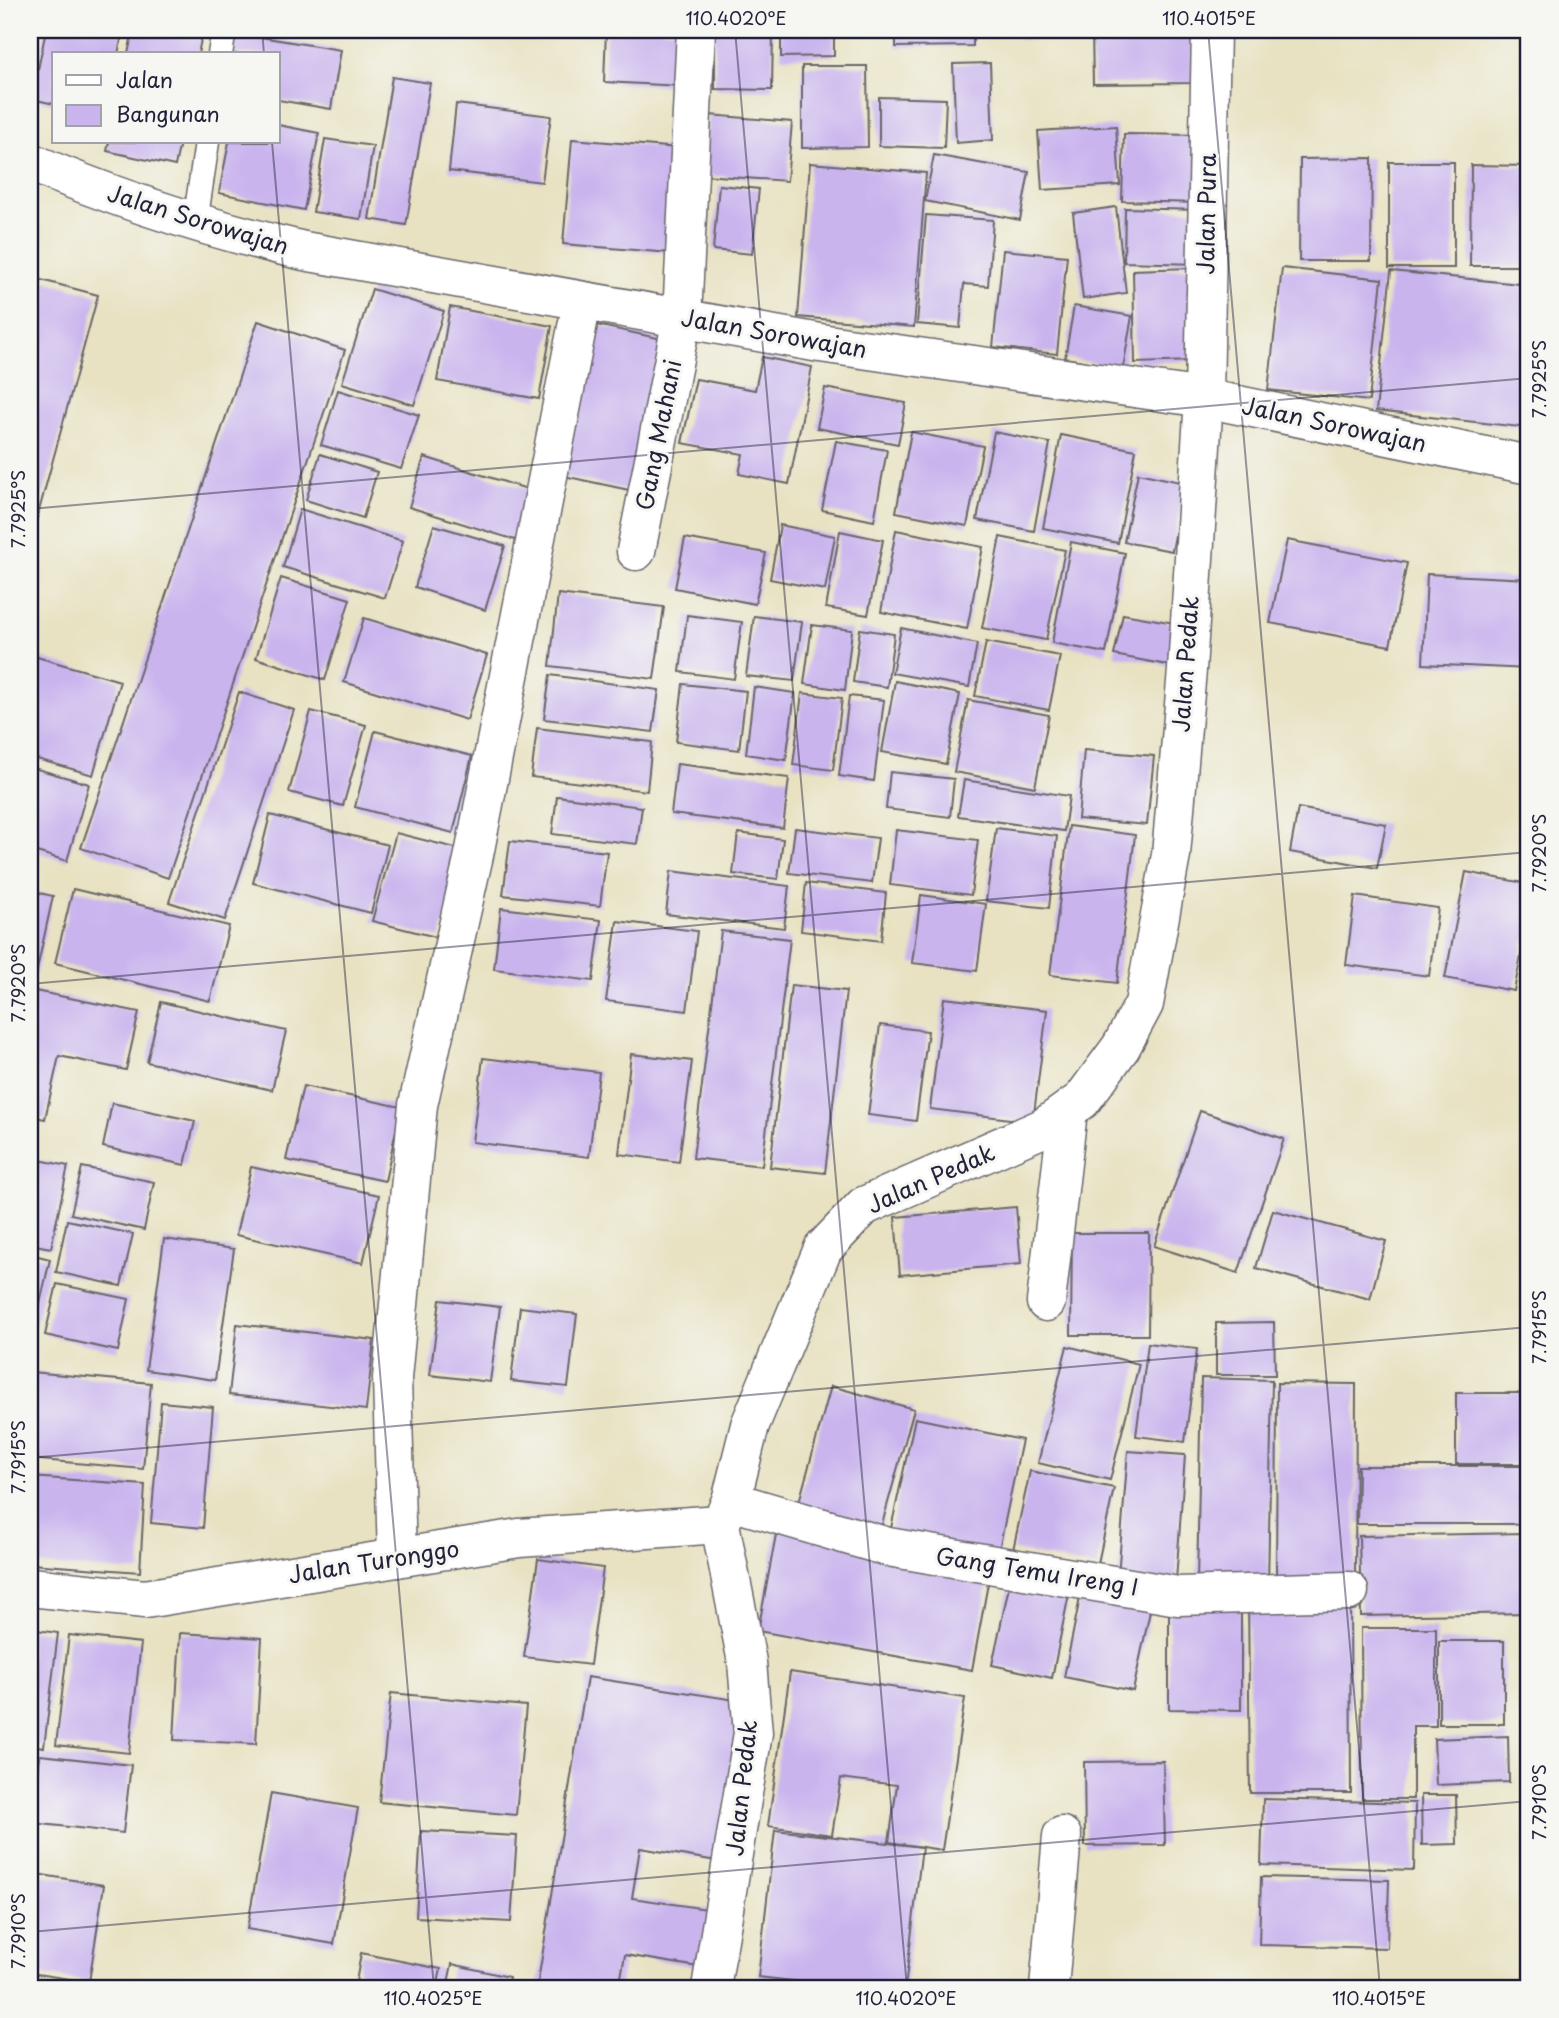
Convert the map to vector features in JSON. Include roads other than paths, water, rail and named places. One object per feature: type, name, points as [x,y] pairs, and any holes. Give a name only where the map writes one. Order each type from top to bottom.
[{"type":"street","name":"Gang Mahani","points":[[636,551],[682,318],[696,30]]},
{"type":"street","name":"Jalan Pura","points":[[1204,398],[1211,30]]},
{"type":"street","name":"Jalan Sorowajan","points":[[30,162],[92,188],[195,223],[304,251],[820,343],[1204,398],[1529,465]]},
{"type":"street","points":[[397,1558],[391,1378],[418,1105],[474,855],[582,302]]},
{"type":"street","name":"Jalan Pedak","points":[[711,1988],[753,1733],[747,1662],[726,1512],[750,1425],[823,1249],[864,1206],[1043,1128],[1068,1111],[1082,1100],[1121,1047],[1144,1004],[1171,855],[1187,670],[1204,398]]},
{"type":"street","points":[[1046,1302],[1068,1111]]},
{"type":"street","name":"Jalan Turonggo","points":[[30,1587],[145,1599],[519,1538],[726,1512]]},
{"type":"street","name":"Gang Temu Ireng I","points":[[726,1512],[888,1547],[1178,1595],[1349,1591]]},
{"type":"street","points":[[1049,1988],[1062,1836]]},
{"type":"lane","points":[[220,52],[224,30]]},
{"type":"lane","points":[[195,223],[207,144]]}]
